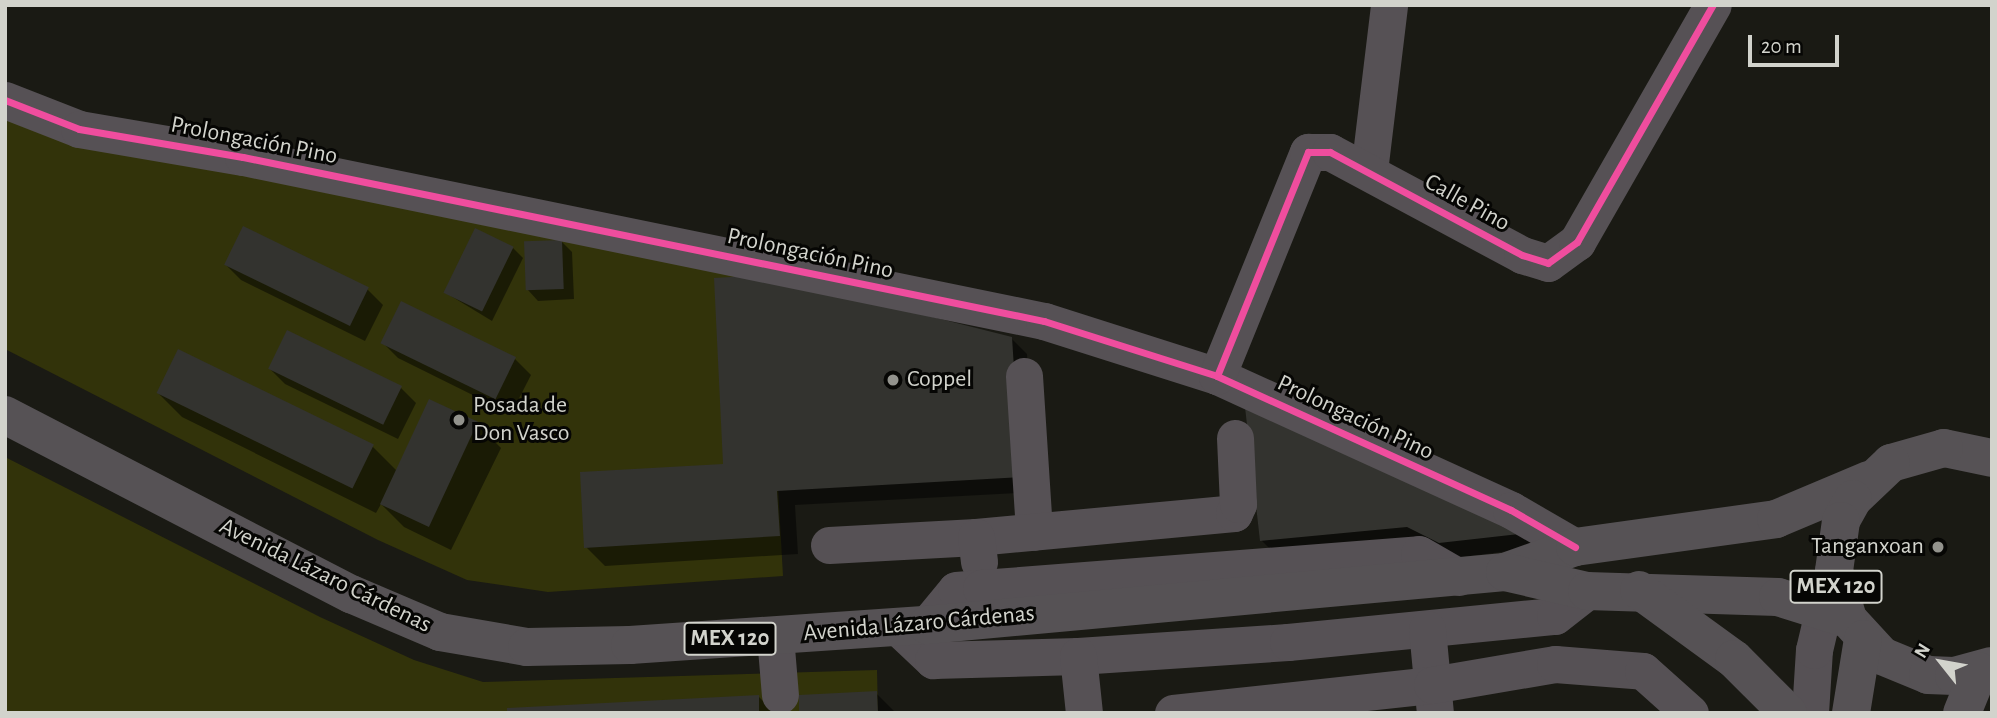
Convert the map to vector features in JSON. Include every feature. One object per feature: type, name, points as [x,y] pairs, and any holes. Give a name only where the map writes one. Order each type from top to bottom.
[{"type":"main road","name":"Avenida Lázaro Cárdenas","points":[[5,415],[351,594],[440,632],[527,647],[775,636],[912,626],[1505,572],[1575,547],[1776,519],[1869,480]]},
{"type":"main road","name":"MEX 120","points":[[1851,713],[1844,623],[1833,571],[1841,522],[1869,480],[1916,453],[1944,448],[1992,458]]},
{"type":"main road","name":"Avenida Lázaro Cárdenas","points":[[1505,572],[1587,591],[1639,590],[1777,597],[1844,623]]},
{"type":"main road","points":[[1639,590],[1734,659],[1788,713]]},
{"type":"main road","name":"MEX 120","points":[[1844,623],[1882,656],[1928,675],[1988,668]]},
{"type":"main road","name":"MEX 120","points":[[1962,713],[1988,668]]},
{"type":"street","points":[[1369,171],[1390,5]]},
{"type":"street","name":"Calle Pino","points":[[1217,376],[1308,152],[1330,152],[1522,255],[1548,263],[1577,242],[1713,5]]},
{"type":"street","name":"Prolongación Pino","points":[[5,100],[79,129],[243,157],[1044,321],[1217,376],[1511,510],[1575,547]]},
{"type":"street","points":[[1024,376],[1034,532]]},
{"type":"street","points":[[830,545],[976,537],[1234,513],[1235,438]]},
{"type":"street","points":[[1103,525],[1107,579]]},
{"type":"street","points":[[976,537],[981,588]]},
{"type":"street","points":[[1459,577],[1419,554],[956,590],[912,626],[933,660],[1078,656],[1427,629],[1556,616],[1587,591]]},
{"type":"street","points":[[1810,713],[1844,623]]},
{"type":"street","points":[[1427,629],[1434,699]]},
{"type":"street","points":[[775,636],[780,695]]},
{"type":"street","points":[[1078,656],[1084,713]]},
{"type":"street","points":[[1173,713],[1434,699],[1555,664],[1643,671],[1690,713]]},
{"type":"shaded area","name":"Posada de Don Vasco","points":[[5,120],[766,275],[783,576],[548,592],[467,580],[378,540],[5,349]]},
{"type":"shaded area","points":[[5,457],[320,617],[414,660],[483,682],[877,670],[878,713],[5,713]]},
{"type":"building","points":[[243,226],[369,287],[350,326],[224,265]]},
{"type":"building","points":[[475,228],[514,247],[482,312],[443,293]]},
{"type":"building","points":[[562,240],[564,289],[526,290],[524,241]]},
{"type":"building","name":"Coppel","points":[[766,275],[1012,337],[1021,477],[777,491],[780,536],[584,548],[580,472],[723,464],[714,278]]},
{"type":"building","points":[[401,301],[516,357],[495,399],[380,343]]},
{"type":"building","points":[[287,330],[402,386],[383,425],[268,369]]},
{"type":"building","points":[[178,349],[374,445],[352,489],[157,393]]},
{"type":"building","points":[[429,399],[478,422],[429,527],[380,504]]},
{"type":"building","points":[[1245,407],[1536,532],[1439,543],[1407,527],[1260,541]]},
{"type":"building","points":[[877,691],[878,713],[799,713],[799,695]]},
{"type":"building","points":[[759,695],[759,713],[507,713],[507,708]]},
{"type":"cycle path","points":[[1217,376],[1308,152],[1330,152],[1522,255],[1548,263],[1577,242],[1713,5]]},
{"type":"cycle path","points":[[5,100],[79,129],[243,157],[1044,321],[1217,376],[1511,510],[1575,547]]},
{"type":"place","name":"Coppel","points":[[893,380]]},
{"type":"place","name":"Posada de Don Vasco","points":[[459,420]]},
{"type":"place","name":"Tanganxoan","points":[[1938,547]]}]
